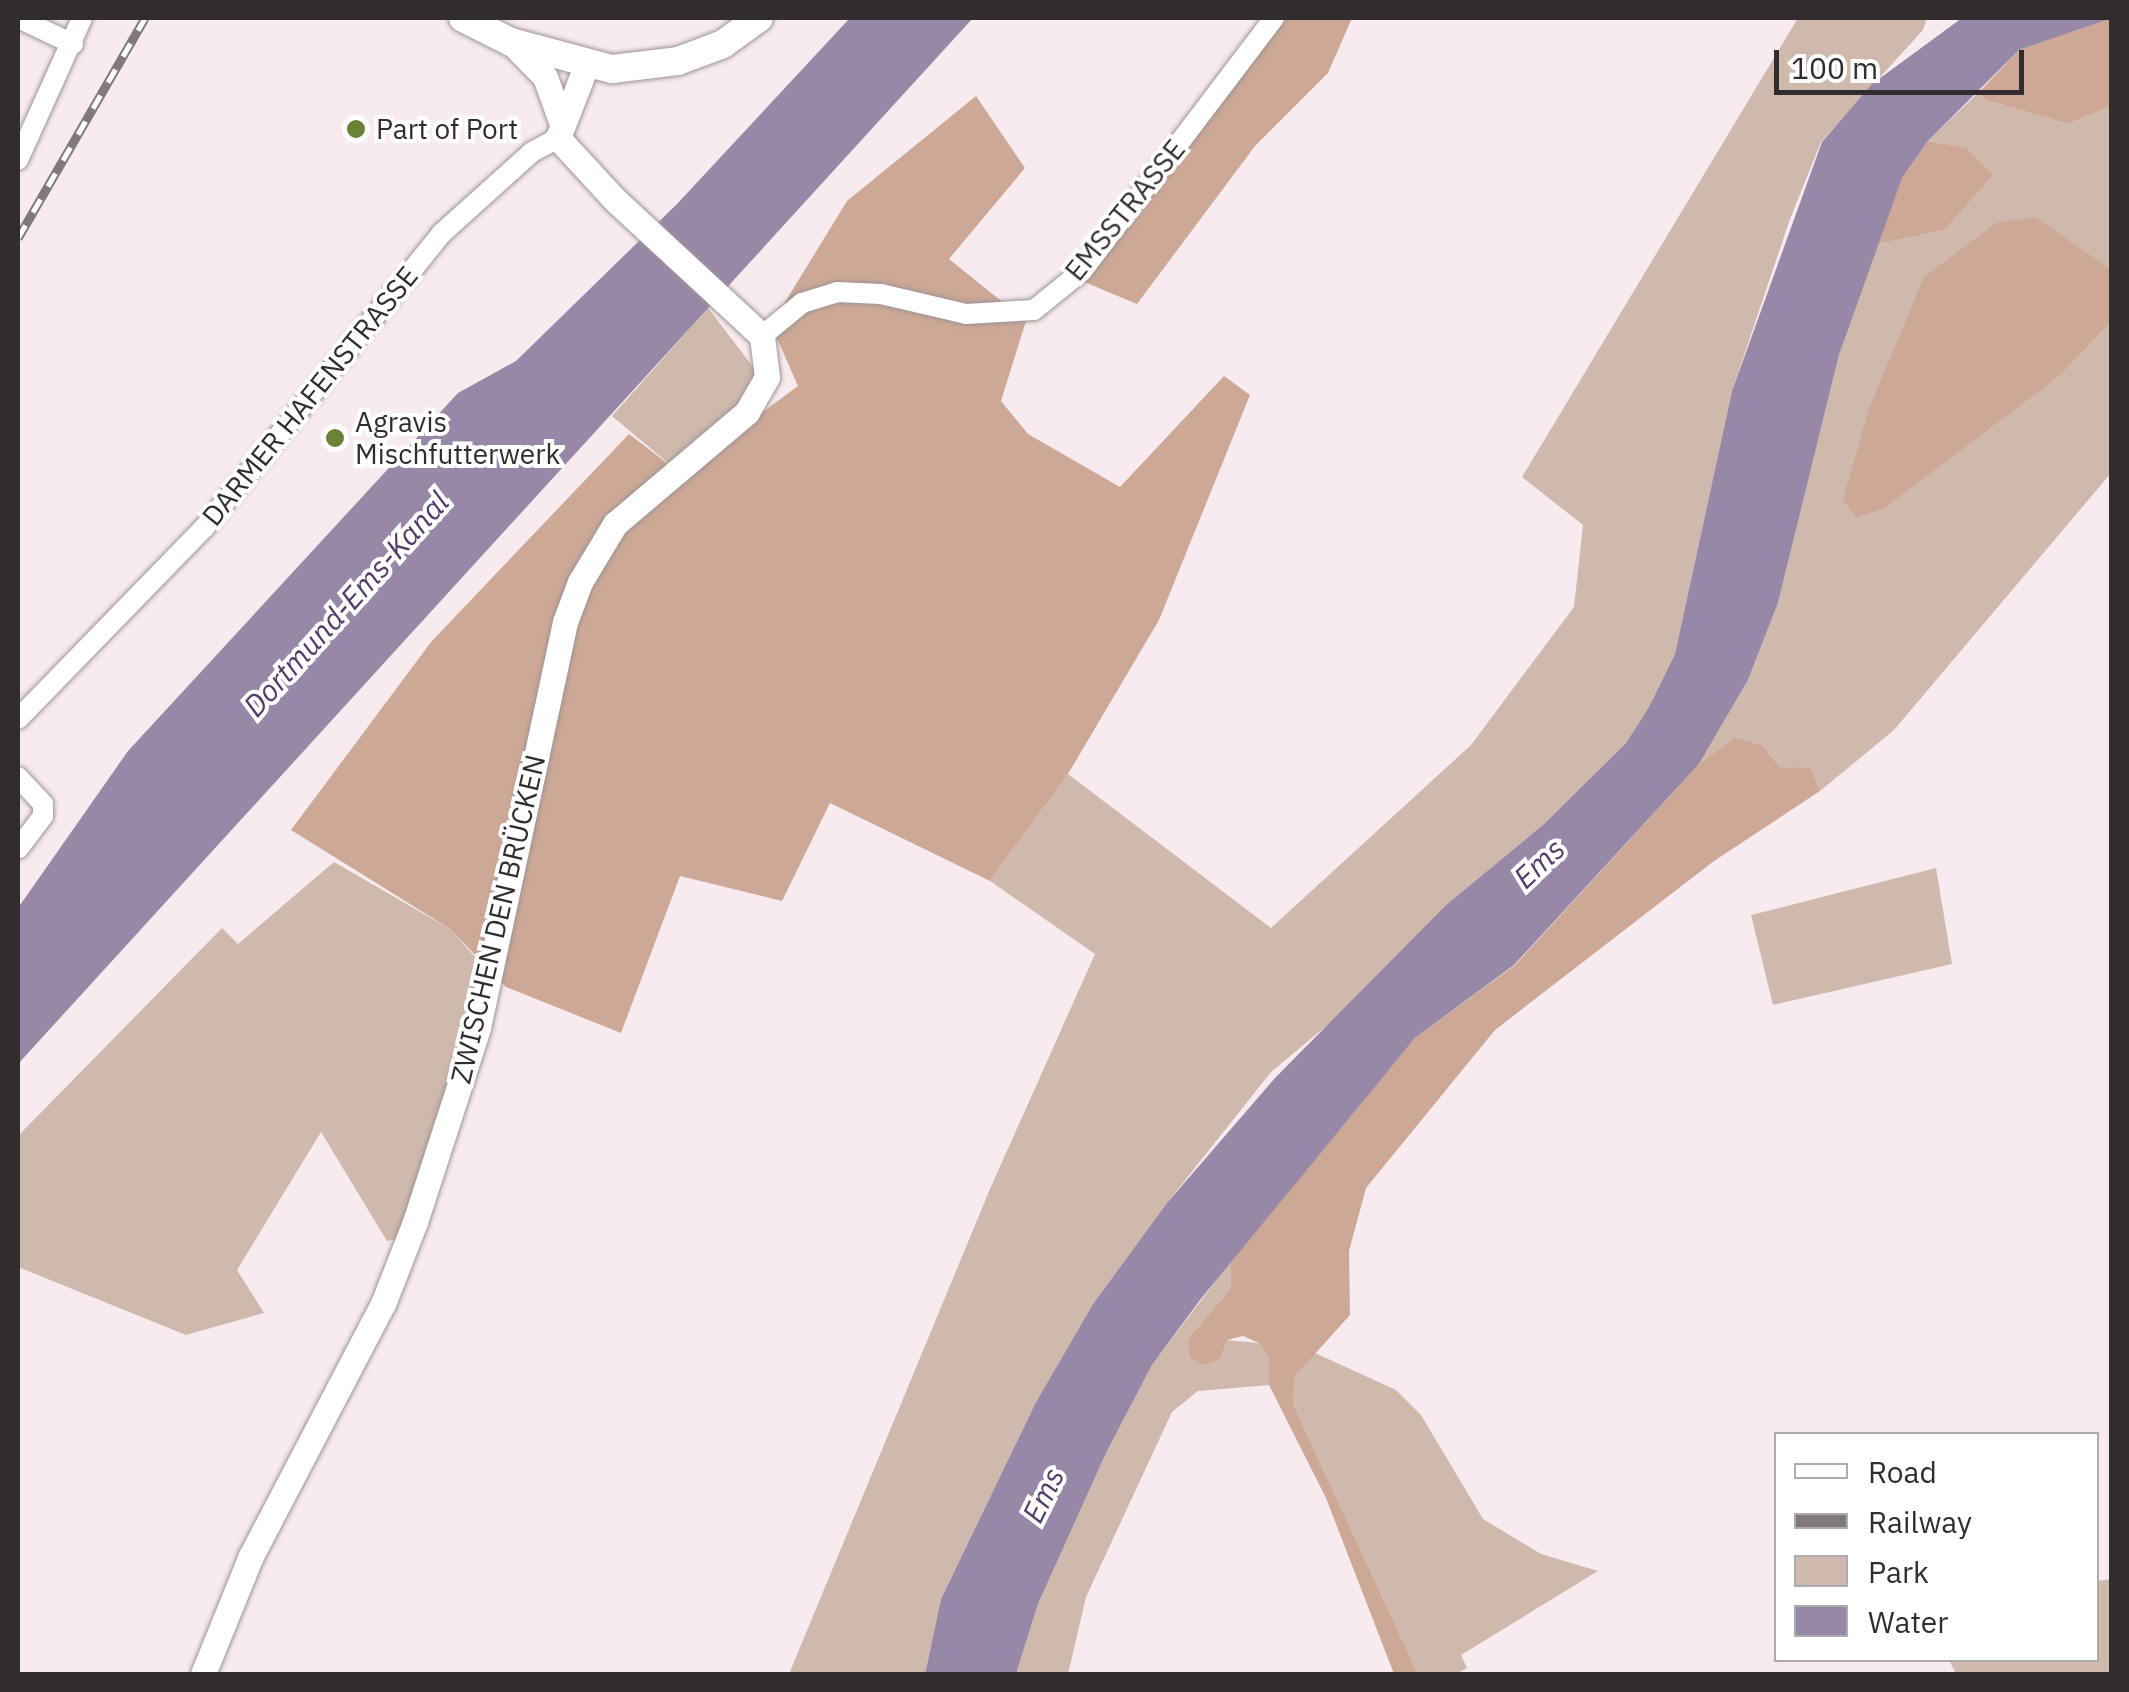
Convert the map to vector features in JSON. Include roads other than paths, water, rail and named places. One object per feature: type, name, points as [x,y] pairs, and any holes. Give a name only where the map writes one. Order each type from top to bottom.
[{"type":"main road","points":[[463,18],[511,42],[586,66],[678,61],[723,44],[758,18]]},
{"type":"street","points":[[18,18],[73,44]]},
{"type":"street","points":[[18,160],[82,18]]},
{"type":"street","name":"EMSSTRASSE","points":[[754,328],[802,303],[838,292],[880,294],[966,314],[1034,310],[1082,271],[1274,18]]},
{"type":"street","points":[[511,42],[544,77],[560,131],[616,201],[754,328]]},
{"type":"street","name":"DARMER HAFENSTRASSE","points":[[18,720],[204,528],[441,234],[560,131],[586,66]]},
{"type":"street","name":"ZWISCHEN DEN BRÜCKEN","points":[[204,1674],[251,1556],[383,1304],[415,1222],[478,1028],[565,622],[580,582],[638,499],[760,394],[768,361],[754,328]]},
{"type":"street","points":[[18,777],[43,804],[43,816],[18,849]]},
{"type":"water","name":"Dortmund-Ems-Kanal","points":[[850,18],[973,18],[18,1064],[18,908],[128,751],[458,393],[516,361],[677,204]]},
{"type":"water","name":"Ems","points":[[1962,18],[2112,18],[2019,50],[1928,141],[1902,178],[1839,355],[1778,603],[1748,680],[1699,764],[1514,965],[1415,1038],[1200,1300],[1152,1365],[1107,1451],[1038,1604],[1016,1674],[925,1674],[941,1599],[1036,1402],[1093,1304],[1167,1203],[1275,1078],[1446,905],[1544,824],[1626,743],[1649,707],[1675,654],[1732,391],[1822,142],[1872,84]]},
{"type":"railway","points":[[18,238],[145,18]]},
{"type":"place","name":"Part of Port","points":[[356,129]]},
{"type":"place","name":"Agravis Mischfutterwerk","points":[[335,438]]}]
